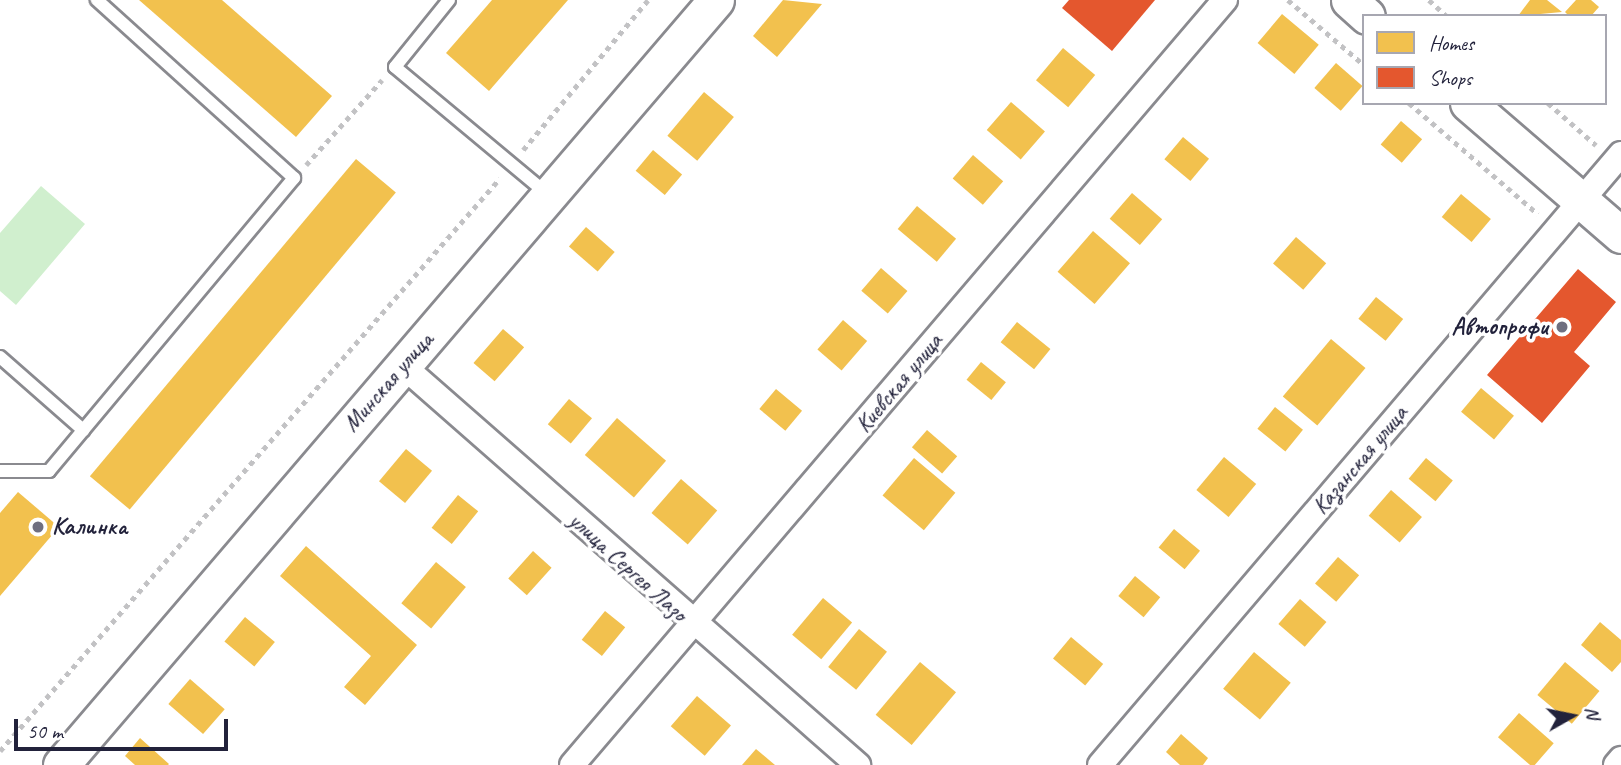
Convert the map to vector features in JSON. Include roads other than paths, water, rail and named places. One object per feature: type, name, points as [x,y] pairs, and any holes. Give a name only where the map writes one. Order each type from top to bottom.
[{"type":"main road","name":"Минская улица","points":[[61,765],[716,0]]},
{"type":"main road","points":[[1349,0],[1365,14]]},
{"type":"main road","points":[[1470,105],[1621,235]]},
{"type":"street","name":"Киевская улица","points":[[572,765],[1225,0]]},
{"type":"street","name":"Казанская улица","points":[[1100,765],[1618,158]]},
{"type":"street","name":"улица Сергея Лазо","points":[[402,365],[693,626],[858,765]]},
{"type":"street","points":[[1616,765],[1621,759]]},
{"type":"lane","points":[[0,471],[49,471],[294,178],[97,0]]},
{"type":"lane","points":[[449,0],[395,67],[550,195]]},
{"type":"lane","points":[[0,356],[83,430]]},
{"type":"place","name":"Автопрофи","points":[[1562,327]]},
{"type":"place","name":"Калинка","points":[[38,527]]}]
